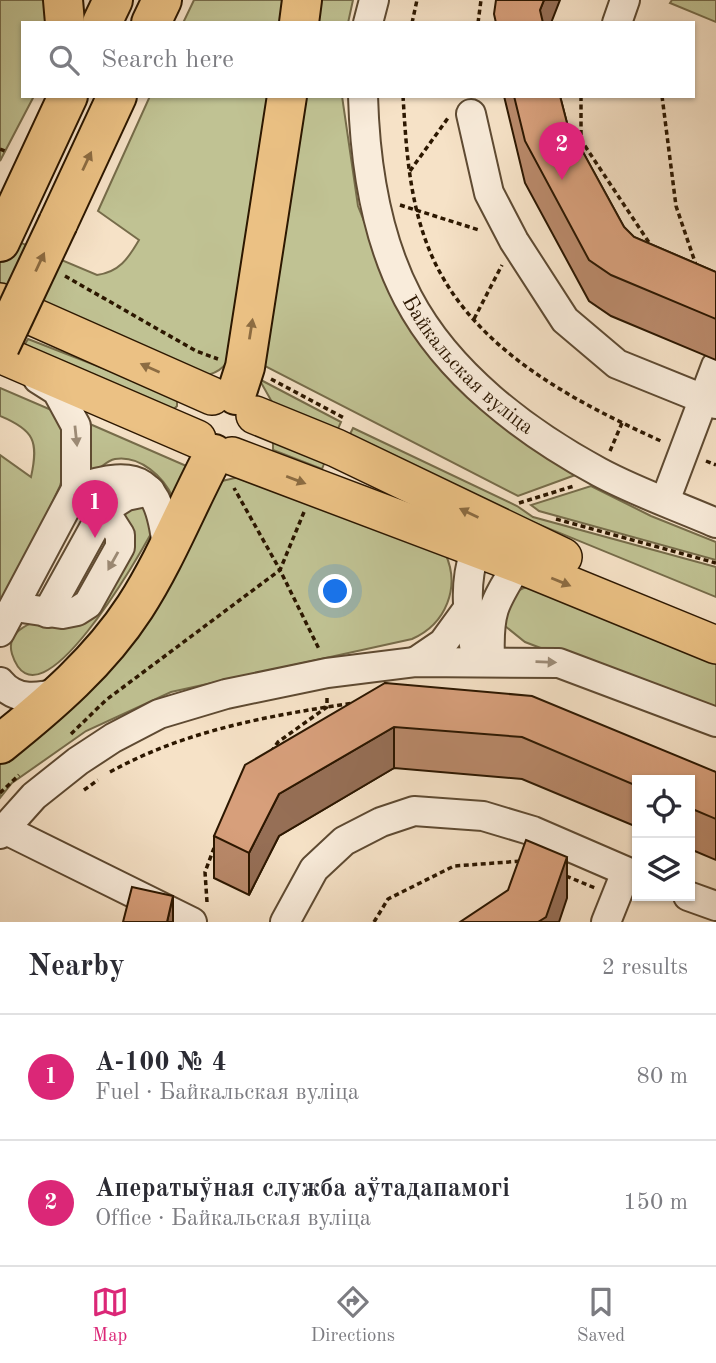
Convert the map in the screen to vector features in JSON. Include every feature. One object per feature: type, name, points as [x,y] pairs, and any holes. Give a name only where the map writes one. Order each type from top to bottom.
[{"type":"highway","points":[[63,0],[65,21]]},
{"type":"highway","points":[[103,21],[113,0]]},
{"type":"highway","points":[[152,21],[162,0]]},
{"type":"highway","points":[[299,21],[302,0]]},
{"type":"highway","points":[[50,136],[58,98]]},
{"type":"highway","points":[[0,242],[67,98]]},
{"type":"highway","points":[[0,346],[116,98]]},
{"type":"highway","points":[[237,393],[287,98]]},
{"type":"highway","points":[[11,759],[63,692],[114,636],[136,606],[217,457]]},
{"type":"main road","points":[[0,302],[237,393],[336,448],[531,533],[716,620]]},
{"type":"main road","points":[[0,354],[217,457],[475,550],[531,533],[716,645]]},
{"type":"main road","points":[[217,457],[194,419],[204,401],[237,393]]},
{"type":"main road","points":[[217,457],[250,445],[257,425],[237,393]]},
{"type":"street","points":[[369,21],[374,0]]},
{"type":"street","points":[[618,21],[625,0]]},
{"type":"street","name":"Байкальская вуліца","points":[[363,98],[364,137],[374,198],[388,253],[408,299],[438,342],[497,404],[548,443],[601,473],[716,523]]},
{"type":"street","points":[[463,110],[489,193],[514,241],[557,310],[617,364],[710,402]]},
{"type":"street","points":[[0,354],[57,391],[76,426],[76,489],[0,632]]},
{"type":"street","points":[[664,501],[710,402],[716,366]]},
{"type":"street","points":[[76,489],[106,478],[124,478],[150,491],[164,515],[167,548]]},
{"type":"street","points":[[76,489],[104,510]]},
{"type":"street","points":[[15,607],[47,612],[104,510],[126,496],[150,491]]},
{"type":"street","points":[[484,660],[495,601],[531,533]]},
{"type":"street","points":[[475,550],[466,576],[467,610],[484,660]]},
{"type":"street","points":[[415,662],[443,643],[467,610]]},
{"type":"street","points":[[200,916],[2,831],[34,796],[78,761],[113,738],[159,714],[226,694],[327,673],[415,662],[484,660],[559,663],[716,722]]},
{"type":"street","points":[[0,682],[6,690],[25,698],[63,692]]},
{"type":"street","points":[[285,922],[314,869],[344,841],[381,821],[414,811],[483,816],[533,831],[621,891]]},
{"type":"street","points":[[695,898],[716,906]]},
{"type":"path","points":[[412,21],[417,0]]},
{"type":"path","points":[[478,21],[481,0]]},
{"type":"path","points":[[403,98],[416,209],[427,245],[442,275],[474,319],[514,358],[572,398],[622,423]]},
{"type":"path","points":[[581,98],[581,140],[647,243],[659,249]]},
{"type":"path","points":[[662,98],[676,206],[696,267],[684,261]]},
{"type":"path","points":[[410,171],[463,110]]},
{"type":"path","points":[[0,149],[7,152]]},
{"type":"path","points":[[374,198],[514,241],[474,319]]},
{"type":"path","points":[[56,273],[78,282],[196,351],[237,393],[348,420]]},
{"type":"path","points":[[217,457],[280,570],[323,657]]},
{"type":"path","points":[[519,503],[583,483]]},
{"type":"path","points":[[507,497],[519,503],[531,533],[716,563]]},
{"type":"path","points":[[70,735],[106,700],[280,570],[306,505]]},
{"type":"path","points":[[82,792],[127,762],[190,735],[355,703]]},
{"type":"path","points":[[270,753],[278,742],[327,707]]},
{"type":"path","points":[[0,793],[11,759]]},
{"type":"path","points":[[200,916],[205,872],[215,846]]},
{"type":"path","points":[[374,922],[388,899],[454,866],[528,861]]},
{"type":"path","points":[[559,874],[621,891]]},
{"type":"green space","points":[[0,0],[47,0],[49,21],[21,21],[21,98],[33,98],[0,161]]},
{"type":"green space","points":[[194,0],[291,0],[287,21],[184,21]]},
{"type":"green space","points":[[309,0],[353,0],[348,21],[306,21]]},
{"type":"green space","points":[[672,0],[716,0],[716,22],[670,3]]},
{"type":"green space","points":[[149,98],[277,98],[240,341],[217,372],[203,376],[0,290],[0,234],[97,275],[117,268],[127,259],[139,240],[98,211]]},
{"type":"green space","points":[[295,98],[342,98],[358,206],[394,296],[578,474],[518,496],[255,361]]},
{"type":"green space","points":[[28,339],[177,397],[177,406],[172,411],[21,351]]},
{"type":"green space","points":[[259,379],[341,422],[337,431],[272,402]]},
{"type":"green space","points":[[0,388],[63,415],[64,471],[60,486],[0,612],[0,455],[31,477],[34,446],[27,432],[0,416]]},
{"type":"green space","points":[[83,421],[191,468],[173,498],[157,475],[133,460],[115,459],[91,472],[90,441]]},
{"type":"green space","points":[[353,428],[517,506],[533,517],[716,567],[716,597],[494,506],[349,436]]},
{"type":"green space","points":[[273,441],[327,456],[322,469],[273,450]]},
{"type":"green space","points":[[239,477],[445,553],[450,566],[451,591],[442,614],[434,624],[412,639],[171,692],[86,731],[12,783],[0,798],[0,756],[222,481]]},
{"type":"green space","points":[[591,486],[651,516],[716,542],[716,560],[539,511],[531,505]]},
{"type":"green space","points":[[126,504],[147,507],[153,530],[130,570],[88,631],[65,657],[43,672],[25,673],[12,654],[12,642],[17,632],[41,620],[96,610],[119,577],[125,559],[125,548],[119,519]]},
{"type":"green space","points":[[532,586],[716,660],[716,715],[525,642],[505,626],[506,612],[507,605],[518,591]]},
{"type":"building","points":[[496,0],[544,0],[540,10],[543,21],[496,21]]},
{"type":"building","points":[[514,98],[561,98],[567,123],[624,227],[634,237],[716,272],[716,319],[611,275],[589,260],[525,141]]},
{"type":"building","points":[[385,683],[532,696],[716,772],[716,819],[695,810],[695,775],[632,775],[632,784],[522,737],[394,727],[279,794],[249,853],[214,836],[245,765]]},
{"type":"building","points":[[526,840],[567,857],[546,917],[538,922],[460,922],[508,890]]},
{"type":"building","points":[[132,887],[173,896],[167,922],[123,922]]},
{"type":"place","name":"Аператыўная служба аўтадапамогі","points":[[562,180]]},
{"type":"place","name":"А-100 № 4","points":[[95,538]]}]
